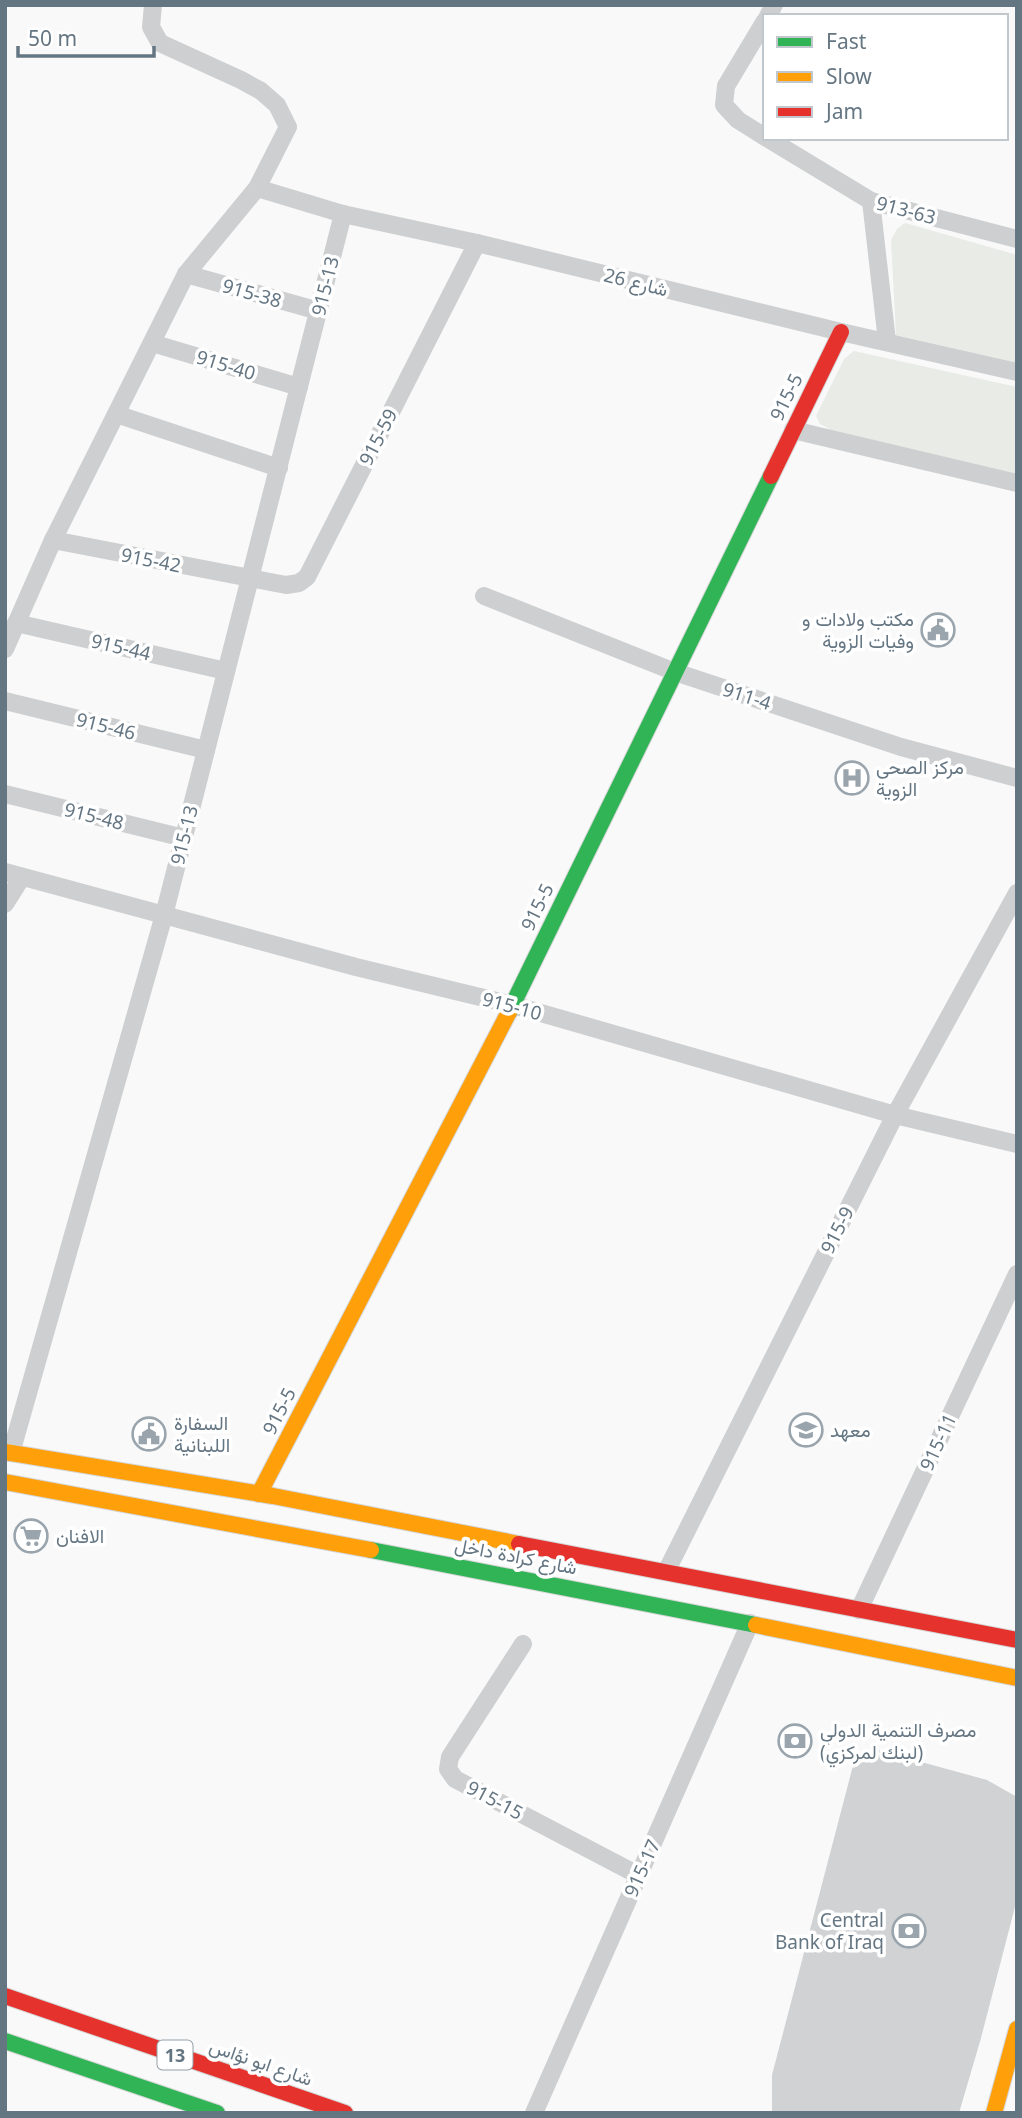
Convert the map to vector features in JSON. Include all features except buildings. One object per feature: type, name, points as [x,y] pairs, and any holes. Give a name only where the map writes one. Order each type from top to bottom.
[{"type":"main road","name":"915-5","points":[[268,1509],[841,332]]},
{"type":"main road","name":"شارع كرادة داخل","points":[[8,1453],[268,1509],[682,1592],[859,1610],[1017,1640]]},
{"type":"main road","name":"شارع كرادة داخل","points":[[5,1482],[268,1509],[666,1572],[682,1592],[750,1623],[1017,1678]]},
{"type":"main road","name":"شارع ابو نؤاس","points":[[5,1996],[345,2113]]},
{"type":"main road","points":[[994,2113],[1017,2029]]},
{"type":"main road","name":"13","points":[[5,2041],[217,2113]]},
{"type":"street","points":[[5,649],[52,540],[186,274],[257,188],[288,127],[278,105],[261,91],[160,43],[151,27],[153,5]]},
{"type":"street","name":"913-63","points":[[763,23],[726,86],[724,105],[738,120],[763,135]]},
{"type":"street","name":"913-63","points":[[771,140],[870,201],[1017,239]]},
{"type":"street","name":"شارع 26","points":[[257,188],[343,214],[477,243],[1017,372]]},
{"type":"street","points":[[870,201],[887,341]]},
{"type":"street","name":"915-13","points":[[8,1453],[164,915],[343,214]]},
{"type":"street","name":"915-59","points":[[250,580],[286,585],[299,583],[307,577],[477,243]]},
{"type":"street","name":"915-38","points":[[186,274],[318,311]]},
{"type":"street","name":"915-40","points":[[152,343],[299,387]]},
{"type":"street","points":[[116,414],[279,468]]},
{"type":"street","points":[[793,430],[1017,483]]},
{"type":"street","name":"915-42","points":[[52,540],[250,580]]},
{"type":"street","name":"911-4","points":[[484,597],[675,673],[901,747],[1017,778]]},
{"type":"street","name":"915-44","points":[[16,623],[226,671]]},
{"type":"street","name":"915-46","points":[[5,701],[206,750]]},
{"type":"street","name":"915-48","points":[[5,793],[184,838]]},
{"type":"street","points":[[5,904],[14,874]]},
{"type":"street","name":"915-10","points":[[14,874],[356,967],[513,1005],[895,1115],[1017,1144]]},
{"type":"street","name":"915-9","points":[[666,1572],[895,1115],[1017,893]]},
{"type":"street","name":"915-11","points":[[859,1610],[1017,1274]]},
{"type":"street","name":"915-17","points":[[534,2113],[750,1623]]},
{"type":"street","name":"915-15","points":[[523,1644],[450,1757],[448,1769],[455,1779],[638,1875]]},
{"type":"shaded area","points":[[905,223],[1017,255],[1017,363],[896,335],[891,240],[897,229]]},
{"type":"shaded area","points":[[854,351],[1017,387],[1017,474],[831,430],[820,424],[816,416],[844,359]]},
{"type":"traffic: fast","points":[[509,1012],[771,476]]},
{"type":"traffic: fast","points":[[371,1550],[756,1625]]},
{"type":"traffic: fast","points":[[5,2041],[217,2113]]},
{"type":"traffic: slow","points":[[259,1494],[509,1012]]},
{"type":"traffic: slow","points":[[5,1452],[273,1496],[519,1544]]},
{"type":"traffic: slow","points":[[5,1482],[371,1550]]},
{"type":"traffic: slow","points":[[756,1625],[1017,1678]]},
{"type":"traffic: slow","points":[[994,2113],[1017,2029]]},
{"type":"traffic: jam","points":[[771,476],[841,332]]},
{"type":"traffic: jam","points":[[519,1544],[1017,1640]]},
{"type":"traffic: jam","points":[[5,1996],[345,2113]]},
{"type":"place","name":"مكتب ولادات و وفيات الزوية","points":[[938,630]]},
{"type":"place","name":"مركز الصحي الزوية","points":[[852,778]]},
{"type":"place","name":"معهد","points":[[806,1430]]},
{"type":"place","name":"السفارة اللبنانية","points":[[149,1434]]},
{"type":"place","name":"الافنان","points":[[31,1536]]},
{"type":"place","name":"مصرف التنمية الدولي (لبنك لمركزي)","points":[[795,1741]]},
{"type":"place","name":"Central Bank of Iraq","points":[[909,1931]]}]
